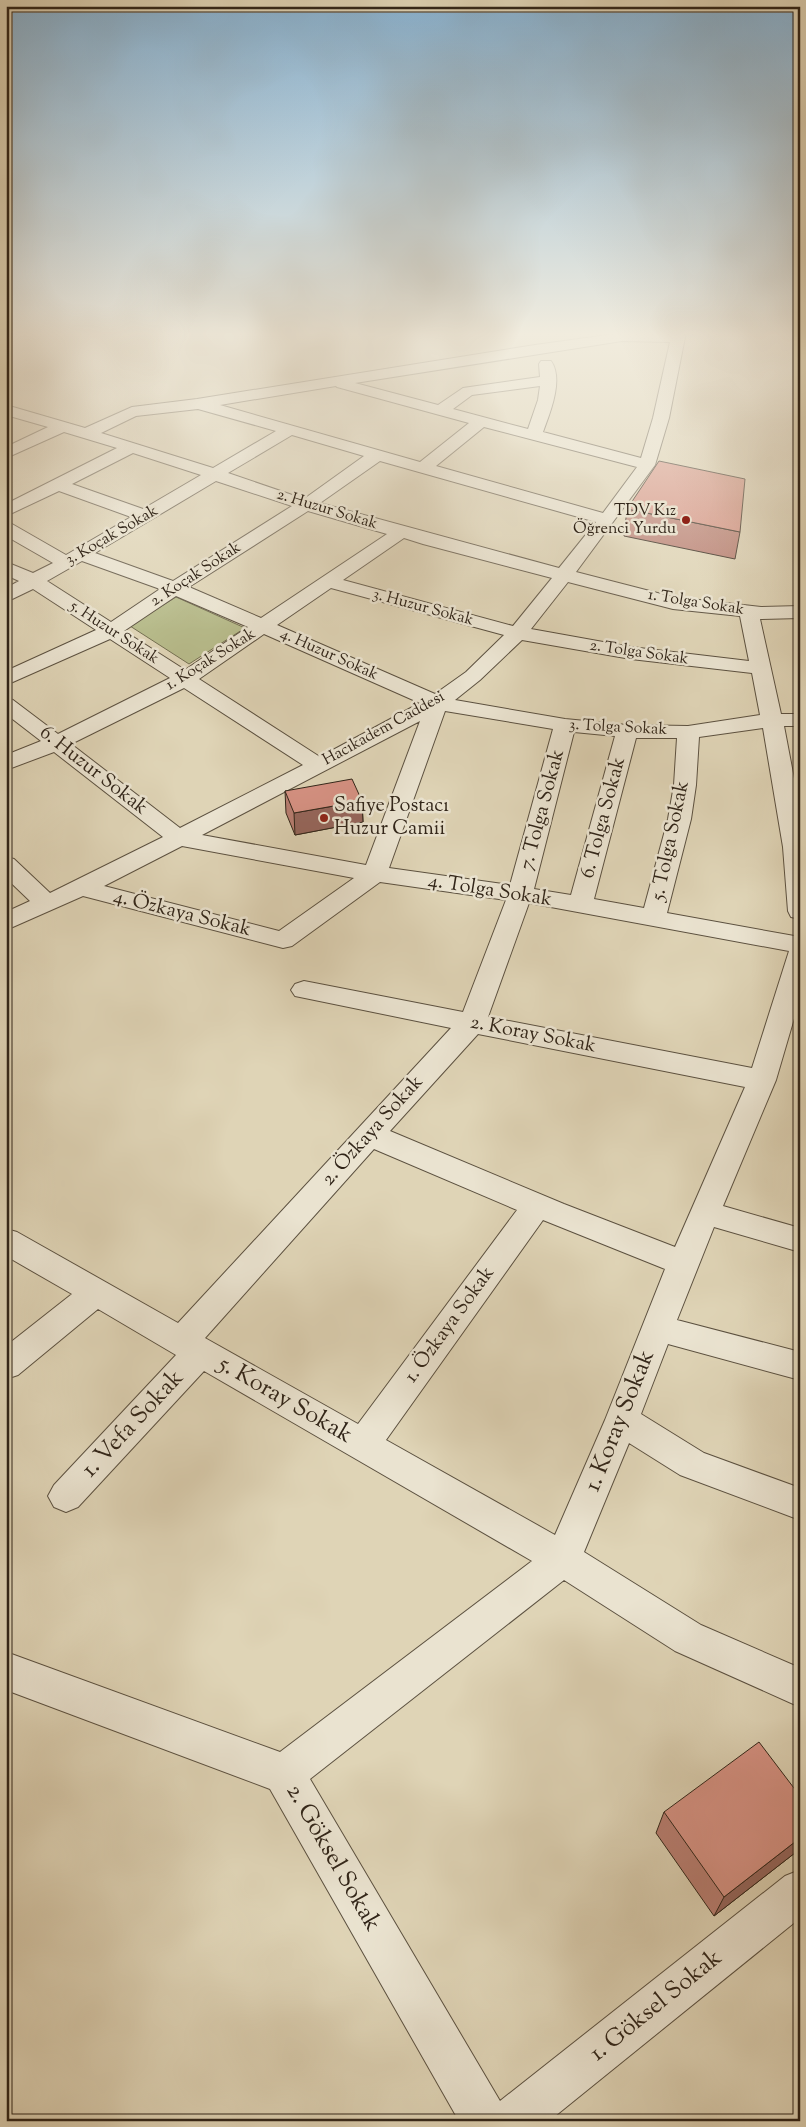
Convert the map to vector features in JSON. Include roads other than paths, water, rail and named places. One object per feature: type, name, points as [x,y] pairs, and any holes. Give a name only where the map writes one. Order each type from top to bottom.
[{"type":"street","points":[[6,453],[53,431]]},
{"type":"street","name":"2. Huzur Sokak","points":[[77,431],[216,474],[306,505],[401,532],[565,574]]},
{"type":"street","points":[[86,434],[92,431]]},
{"type":"street","name":"3. Koçak Sokak","points":[[6,596],[287,431]]},
{"type":"street","points":[[293,431],[607,520]]},
{"type":"street","points":[[423,468],[468,431]]},
{"type":"street","points":[[520,431],[647,465]]},
{"type":"street","name":"Hacıkadem Caddesi","points":[[6,922],[81,888],[319,766],[437,703],[473,676],[518,633],[607,520],[647,465],[656,431]]},
{"type":"street","points":[[6,511],[132,447]]},
{"type":"street","name":"2. Koçak Sokak","points":[[6,679],[111,631],[306,505],[377,455]]},
{"type":"street","points":[[58,485],[145,516]]},
{"type":"street","name":"4. Huzur Sokak","points":[[6,528],[73,558],[175,588],[437,703]]},
{"type":"street","name":"1. Koçak Sokak","points":[[6,763],[56,743],[185,679],[401,532]]},
{"type":"street","name":"5. Huzur Sokak","points":[[6,568],[34,581],[319,766]]},
{"type":"street","name":"1. Tolga Sokak","points":[[565,574],[673,603],[749,611],[800,612]]},
{"type":"street","name":"3. Huzur Sokak","points":[[328,582],[518,633]]},
{"type":"street","points":[[749,611],[796,847],[800,911]]},
{"type":"street","name":"2. Tolga Sokak","points":[[518,633],[631,653],[761,668]]},
{"type":"street","points":[[375,874],[437,703]]},
{"type":"street","name":"3. Tolga Sokak","points":[[437,703],[565,725],[628,731],[688,732],[772,720],[800,720]]},
{"type":"street","name":"6. Huzur Sokak","points":[[6,704],[179,838]]},
{"type":"street","name":"7. Tolga Sokak","points":[[520,894],[565,725]]},
{"type":"street","name":"6. Tolga Sokak","points":[[580,906],[628,731]]},
{"type":"street","name":"5. Tolga Sokak","points":[[653,920],[670,863],[679,822],[688,732]]},
{"type":"street","name":"4. Tolga Sokak","points":[[179,838],[375,874],[520,894],[653,920],[800,945]]},
{"type":"street","points":[[6,864],[47,904]]},
{"type":"street","name":"4. Özkaya Sokak","points":[[81,888],[283,940],[375,874]]},
{"type":"street","name":"2. Özkaya Sokak","points":[[191,1347],[370,1135],[472,1023],[520,894]]},
{"type":"street","name":"1. Koray Sokak","points":[[284,1774],[563,1559],[622,1420],[683,1262],[762,1080],[800,954]]},
{"type":"street","name":"2. Koray Sokak","points":[[304,990],[762,1080]]},
{"type":"street","points":[[370,1135],[537,1205],[683,1262]]},
{"type":"street","name":"1. Özkaya Sokak","points":[[363,1445],[537,1205]]},
{"type":"street","points":[[704,1212],[800,1240]]},
{"type":"street","name":"5. Koray Sokak","points":[[6,1241],[563,1559],[688,1638],[800,1688]]},
{"type":"street","points":[[6,1364],[96,1292]]},
{"type":"street","points":[[657,1328],[800,1366]]},
{"type":"street","name":"1. Vefa Sokak","points":[[66,1496],[191,1347]]},
{"type":"street","points":[[622,1420],[692,1464],[800,1504]]},
{"type":"street","name":"2. Göksel Sokak","points":[[6,1672],[284,1774],[485,2121]]},
{"type":"street","name":"1. Göksel Sokak","points":[[512,2121],[800,1891]]},
{"type":"place","name":"TDV Kız Öğrenci Yurdu","points":[[686,520]]},
{"type":"place","name":"Safiye Postacı Huzur Camii","points":[[324,818]]}]
